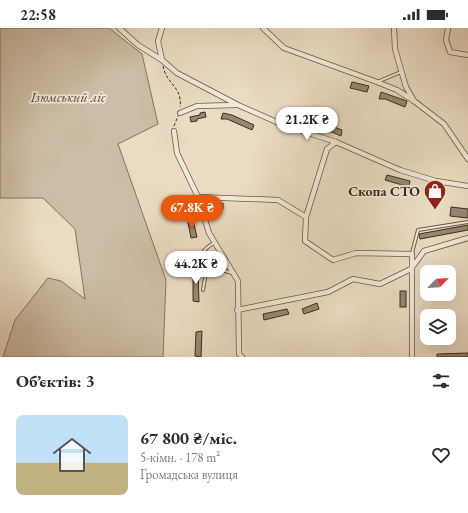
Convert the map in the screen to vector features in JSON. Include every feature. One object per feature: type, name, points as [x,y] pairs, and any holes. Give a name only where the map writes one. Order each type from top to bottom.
[{"type":"street","points":[[119,28],[138,45],[162,60],[177,73],[238,105],[281,124],[336,142],[400,170],[436,181],[468,185]]},
{"type":"street","points":[[127,28],[127,34]]},
{"type":"street","points":[[162,28],[158,41],[162,60]]},
{"type":"street","points":[[263,28],[284,48],[397,90],[444,124],[468,159]]},
{"type":"street","points":[[394,28],[395,49],[406,87],[414,101]]},
{"type":"street","points":[[448,28],[446,40],[450,52],[468,55]]},
{"type":"street","points":[[180,113],[197,106],[238,105]]},
{"type":"street","points":[[174,131],[177,153],[198,197],[209,233],[234,274],[239,287],[239,354],[242,357]]},
{"type":"street","points":[[336,142],[327,149],[306,217],[305,241],[333,260],[356,253],[412,254],[412,357]]},
{"type":"street","points":[[198,197],[278,200],[306,217]]},
{"type":"street","points":[[238,310],[328,292],[353,279],[380,284],[411,269],[424,251],[468,238]]},
{"type":"lane","points":[[377,82],[402,71]]},
{"type":"lane","points":[[412,254],[418,230],[468,222]]},
{"type":"lane","points":[[214,241],[204,249],[201,257],[202,262],[213,268],[234,274]]},
{"type":"lane","points":[[210,245],[218,247]]},
{"type":"lane","points":[[203,290],[206,272],[222,264],[225,259]]},
{"type":"path","points":[[162,60],[165,76],[180,93],[180,113],[175,122],[174,131]]},
{"type":"green space","name":"Ізюмський ліс","points":[[0,28],[109,28],[142,54],[158,124],[118,144],[166,280],[163,357],[3,357],[15,320],[48,278],[61,281],[85,299],[75,229],[43,198],[0,198]]},
{"type":"building","points":[[352,82],[369,86],[367,92],[350,88]]},
{"type":"building","points":[[381,92],[407,101],[405,107],[385,99],[379,99]]},
{"type":"building","points":[[205,112],[206,117],[191,122],[190,117],[200,115],[200,113]]},
{"type":"building","points":[[223,113],[232,115],[254,125],[252,130],[227,119],[221,119]]},
{"type":"building","points":[[305,115],[320,121],[318,127],[303,121]]},
{"type":"building","points":[[329,125],[342,130],[341,136],[327,130]]},
{"type":"building","points":[[387,175],[410,181],[409,187],[385,180]]},
{"type":"building","points":[[223,203],[223,209],[209,213],[207,208]]},
{"type":"building","points":[[451,207],[468,209],[468,218],[450,216]]},
{"type":"building","points":[[193,220],[197,237],[191,238],[188,222]]},
{"type":"building","points":[[468,225],[468,230],[420,239],[419,234]]},
{"type":"building","points":[[193,268],[198,268],[199,302],[193,301]]},
{"type":"building","points":[[400,291],[406,291],[406,307],[400,307]]},
{"type":"building","points":[[317,303],[319,309],[304,314],[302,309]]},
{"type":"building","points":[[287,309],[289,314],[264,320],[263,314]]},
{"type":"building","points":[[202,331],[201,357],[195,356],[196,332]]},
{"type":"building","points":[[468,353],[468,357],[437,357],[437,354]]},
{"type":"place","name":"Скопа СТО","points":[[435,210]]}]
